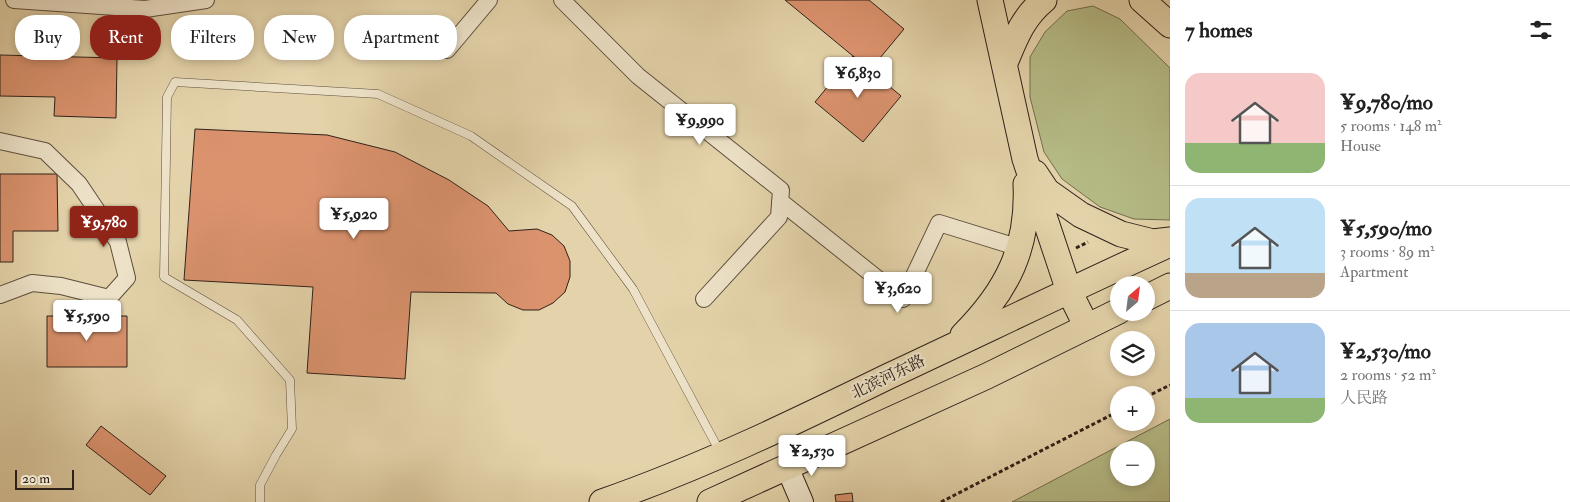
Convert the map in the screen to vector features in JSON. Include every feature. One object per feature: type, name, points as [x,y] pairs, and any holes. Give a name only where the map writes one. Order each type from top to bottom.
[{"type":"main road","points":[[990,0],[1025,159],[1068,291],[1087,327]]},
{"type":"main road","points":[[1005,63],[1015,36],[1024,21],[1044,0]]},
{"type":"main road","points":[[1135,0],[1167,22]]},
{"type":"main road","points":[[1142,0],[1167,22]]},
{"type":"main road","points":[[1025,159],[1047,191],[1081,215],[1121,234],[1153,242],[1170,240]]},
{"type":"main road","points":[[952,346],[981,318],[995,300],[1017,260],[1026,221],[1025,159]]},
{"type":"main road","name":"北滨河东路","points":[[602,502],[657,482],[806,417],[1170,244]]},
{"type":"main road","points":[[1155,294],[1170,286]]},
{"type":"main road","points":[[710,502],[987,376],[1110,316]]},
{"type":"street","points":[[14,0],[145,9],[206,0]]},
{"type":"street","points":[[457,38],[490,0]]},
{"type":"street","points":[[562,0],[638,76],[781,190],[779,217],[704,299]]},
{"type":"street","points":[[0,141],[44,151],[79,184],[118,242],[127,278],[109,298],[61,286],[32,283],[0,295]]},
{"type":"street","points":[[780,201],[903,299],[939,224],[1020,248]]},
{"type":"street","points":[[787,467],[802,502]]},
{"type":"lane","points":[[260,502],[260,485],[292,429],[290,380],[237,320],[164,276],[167,97],[175,82],[378,94],[471,136],[572,206],[633,289],[721,454]]},
{"type":"path","points":[[1155,392],[1170,385]]},
{"type":"path","points":[[941,502],[1110,416]]},
{"type":"green space","points":[[1093,6],[1120,19],[1170,68],[1170,220],[1134,219],[1100,207],[1062,179],[1044,152],[1030,97],[1030,57],[1045,32],[1067,11]]},
{"type":"green space","points":[[1170,419],[1170,502],[1012,502],[1110,451],[1110,486],[1155,486],[1155,441],[1128,441],[1147,431],[1155,431],[1155,427]]},
{"type":"building","points":[[785,0],[869,0],[904,29],[870,70]]},
{"type":"building","points":[[0,55],[15,55],[15,60],[80,60],[80,57],[90,57],[90,60],[117,60],[116,118],[54,116],[55,97],[0,96]]},
{"type":"building","points":[[853,56],[901,96],[863,142],[815,102]]},
{"type":"building","points":[[195,129],[327,135],[395,152],[449,180],[488,206],[509,231],[537,229],[552,235],[564,246],[570,261],[570,277],[565,292],[553,303],[539,310],[523,310],[508,304],[496,293],[411,292],[405,379],[307,373],[313,287],[184,280]]},
{"type":"building","points":[[0,174],[57,174],[58,231],[13,231],[13,262],[0,262]]},
{"type":"building","points":[[47,316],[127,316],[127,367],[47,367]]},
{"type":"building","points":[[101,426],[166,476],[150,495],[86,445]]},
{"type":"building","points":[[852,493],[853,502],[836,502],[835,495]]}]
